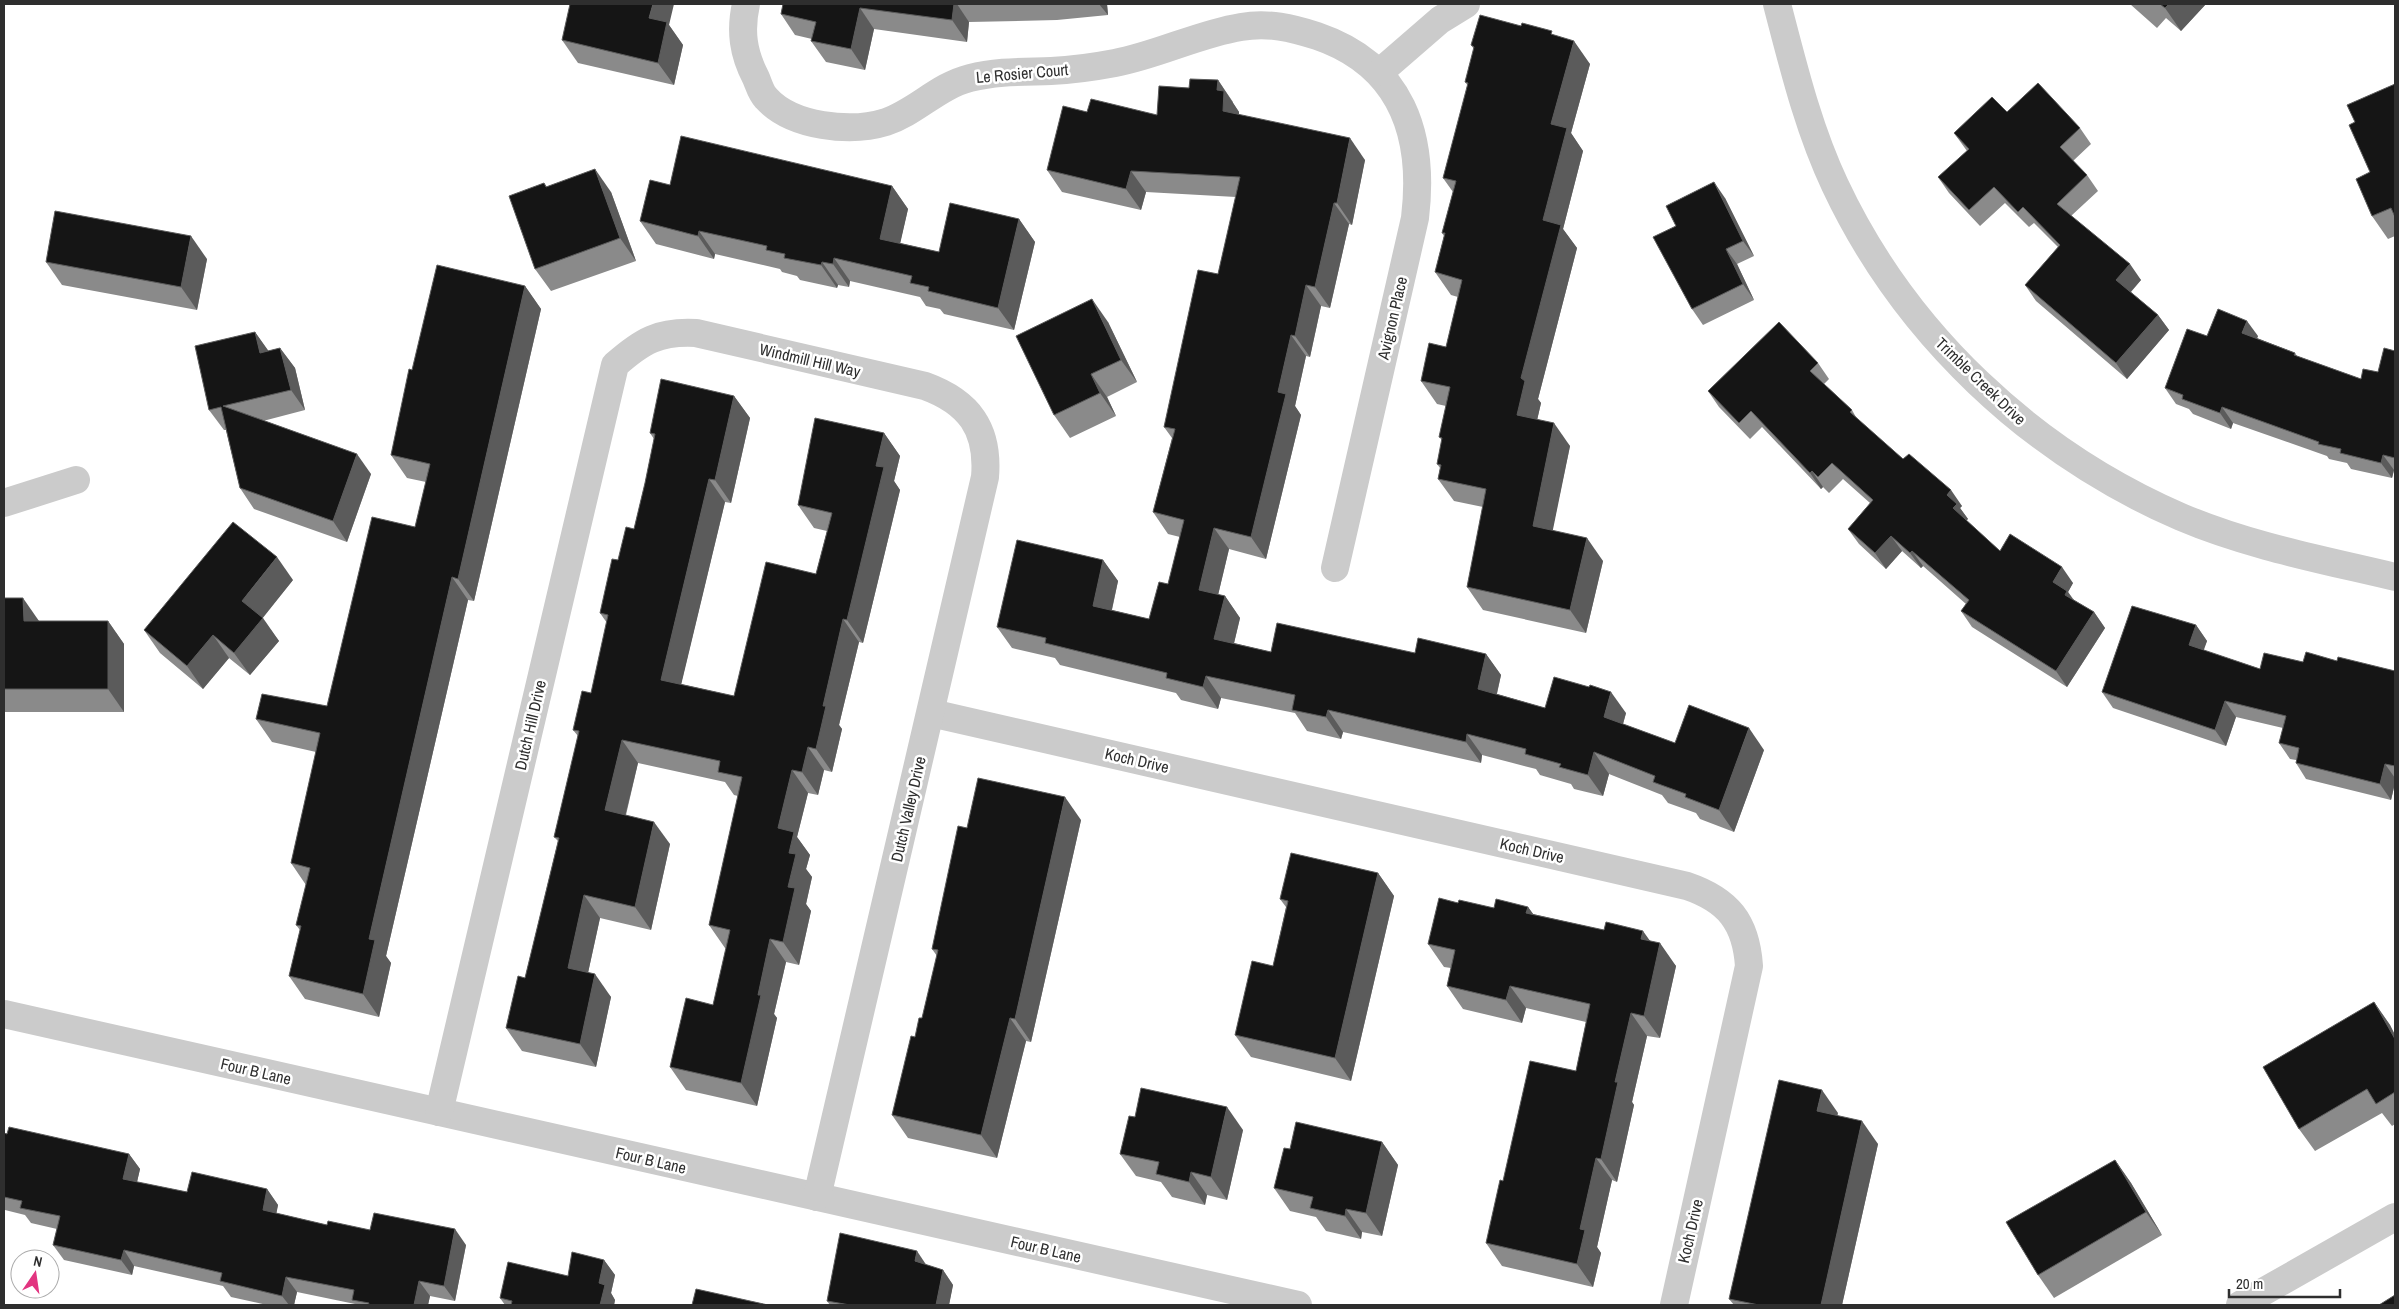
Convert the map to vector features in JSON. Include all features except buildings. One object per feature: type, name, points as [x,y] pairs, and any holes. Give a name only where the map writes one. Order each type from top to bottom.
[{"type":"street","name":"Le Rosier Court","points":[[746,4],[742,23],[742,38],[751,68],[764,97],[795,117],[842,128],[857,128],[901,116],[948,86],[966,79],[1006,72],[1052,71],[1114,63],[1146,56],[1242,26],[1273,25],[1303,31],[1344,47],[1380,72]]},
{"type":"street","points":[[1380,72],[1440,20],[1466,4]]},
{"type":"street","name":"Trimble Creek Drive","points":[[1777,4],[1814,134],[1835,185],[1860,233],[1889,279],[1922,323],[1958,364],[1998,402],[2040,436],[2085,467],[2133,494],[2183,517],[2260,544],[2395,577]]},
{"type":"street","name":"Avignon Place","points":[[1335,568],[1413,228],[1418,192],[1418,167],[1413,141],[1405,117],[1394,94],[1380,72]]},
{"type":"street","name":"Windmill Hill Way","points":[[636,346],[665,334],[680,332],[706,336],[925,386],[953,399],[975,422]]},
{"type":"street","name":"Dutch Hill Drive","points":[[439,1112],[615,365],[636,346]]},
{"type":"street","name":"Dutch Valley Drive","points":[[817,1197],[985,477],[985,448],[975,422]]},
{"type":"street","points":[[4,503],[76,480]]},
{"type":"street","name":"Koch Drive","points":[[931,713],[1687,886],[1716,900],[1739,923],[1745,936],[1749,966],[1674,1305]]},
{"type":"street","name":"Four B Lane","points":[[4,1014],[1298,1305]]},
{"type":"street","points":[[2240,1305],[2395,1217]]}]
